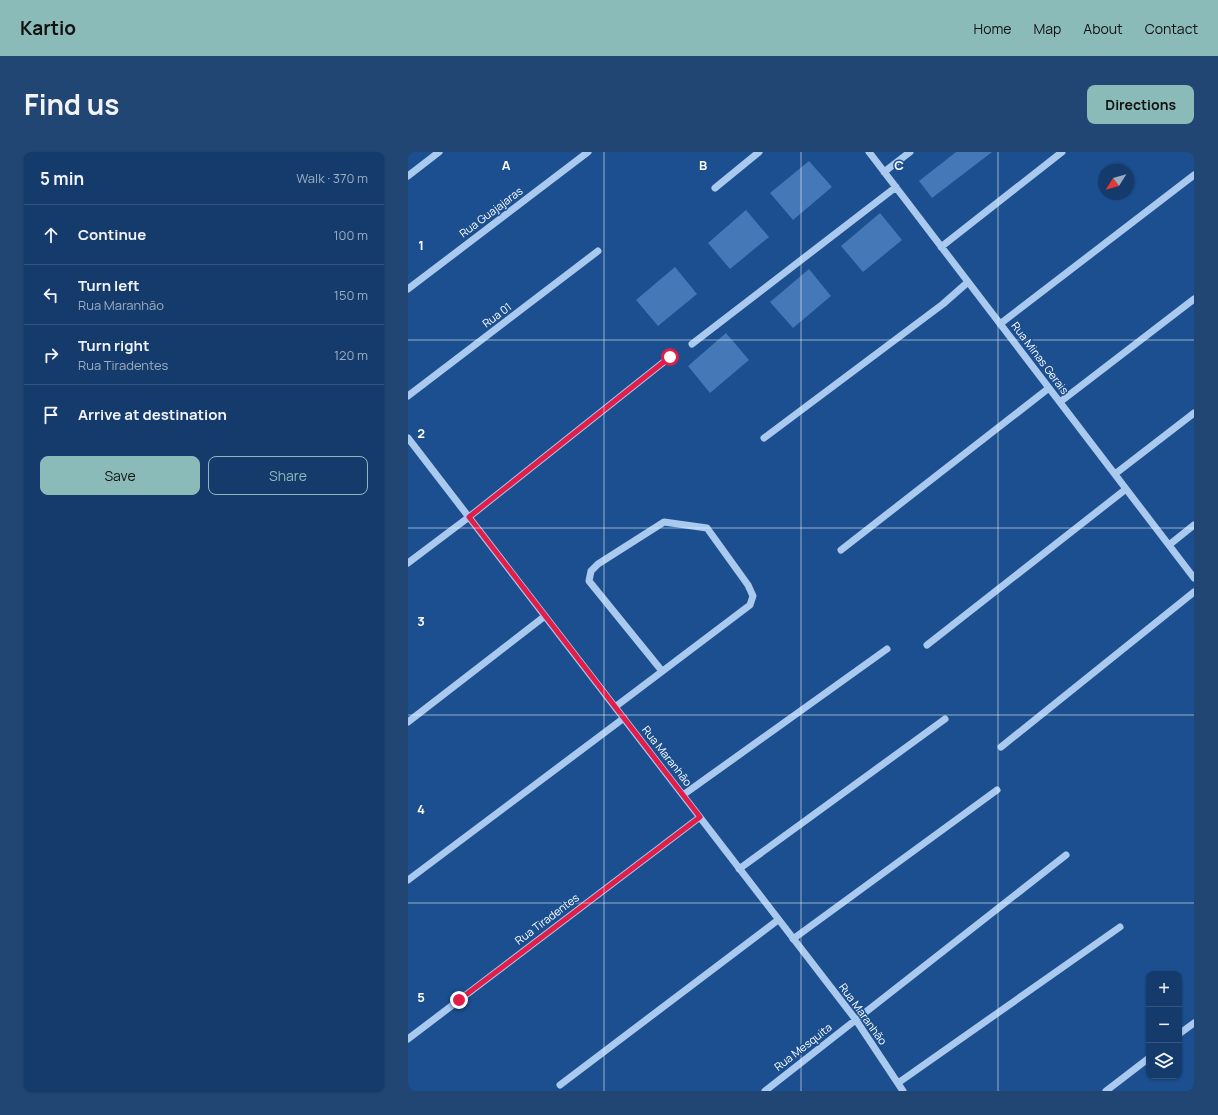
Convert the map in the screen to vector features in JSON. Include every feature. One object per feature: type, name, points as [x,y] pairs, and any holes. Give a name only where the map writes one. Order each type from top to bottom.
[{"type":"street","points":[[408,176],[439,152]]},
{"type":"street","name":"Rua Guajajaras","points":[[408,289],[588,152]]},
{"type":"street","points":[[715,188],[759,152]]},
{"type":"street","name":"Rua Minas Gerais","points":[[869,152],[1194,578]]},
{"type":"street","points":[[884,172],[910,152]]},
{"type":"street","points":[[941,247],[1062,152]]},
{"type":"street","points":[[1000,324],[1194,175]]},
{"type":"street","points":[[692,344],[896,187]]},
{"type":"street","name":"Rua 01","points":[[408,396],[598,251]]},
{"type":"street","points":[[764,438],[943,304],[968,282]]},
{"type":"street","points":[[1060,402],[1194,299]]},
{"type":"street","points":[[408,563],[469,517],[670,357]]},
{"type":"street","points":[[841,550],[1049,388]]},
{"type":"street","points":[[1115,474],[1194,413]]},
{"type":"street","name":"Rua Maranhão","points":[[408,438],[856,1020],[903,1091]]},
{"type":"street","points":[[927,645],[1126,489]]},
{"type":"street","points":[[615,707],[750,605],[753,596],[748,584],[706,528],[664,522],[598,564],[590,571],[589,581],[662,671]]},
{"type":"street","points":[[1169,545],[1194,525]]},
{"type":"street","points":[[1001,747],[1194,592]]},
{"type":"street","points":[[408,722],[545,616]]},
{"type":"street","points":[[682,795],[887,649]]},
{"type":"street","points":[[408,880],[624,718]]},
{"type":"street","points":[[740,869],[945,719]]},
{"type":"street","points":[[793,939],[997,790]]},
{"type":"street","name":"Rua Tiradentes","points":[[408,1039],[700,817]]},
{"type":"street","name":"Rua Mesquita","points":[[765,1091],[1066,855]]},
{"type":"street","points":[[560,1085],[778,920]]},
{"type":"street","points":[[898,1083],[1120,927]]},
{"type":"street","points":[[1182,1032],[1194,1023]]},
{"type":"street","points":[[1106,1091],[1146,1060]]},
{"type":"building","points":[[956,152],[992,152],[932,198],[919,181]]},
{"type":"building","points":[[809,161],[832,187],[793,220],[770,193]]},
{"type":"building","points":[[746,210],[769,237],[730,269],[708,243]]},
{"type":"building","points":[[880,213],[902,240],[863,272],[841,246]]},
{"type":"building","points":[[675,267],[697,294],[658,326],[636,300]]},
{"type":"building","points":[[809,269],[831,296],[793,328],[770,302]]},
{"type":"building","points":[[726,333],[749,360],[710,393],[688,366]]},
{"type":"route","points":[[459,1000],[700,817],[469,517],[670,357]]}]
